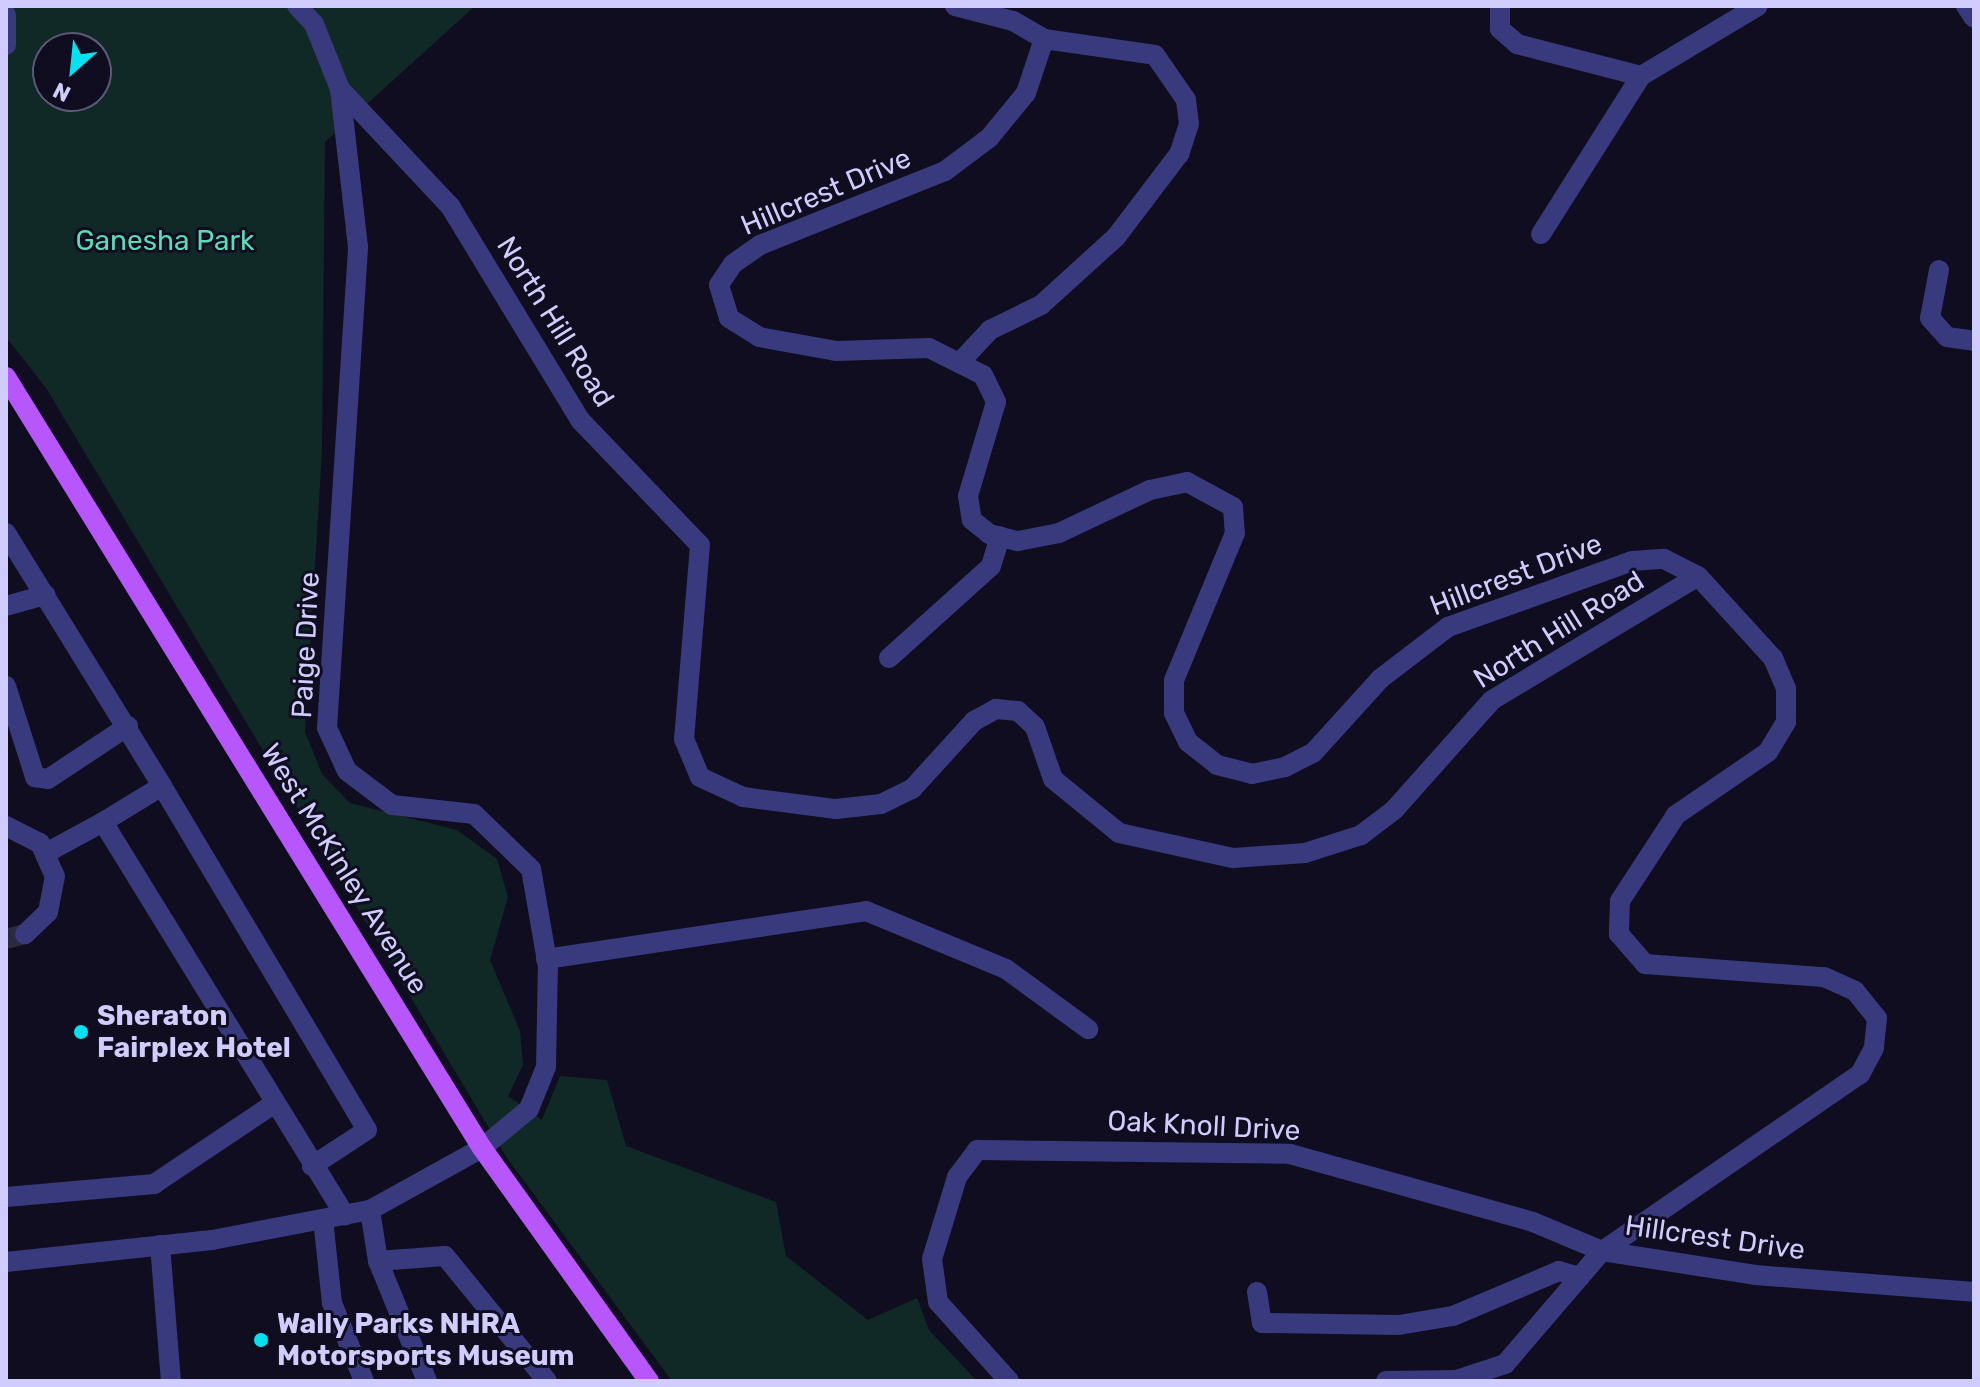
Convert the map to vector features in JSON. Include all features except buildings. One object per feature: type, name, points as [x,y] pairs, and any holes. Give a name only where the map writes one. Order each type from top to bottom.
[{"type":"main road","name":"West McKinley Avenue","points":[[6,377],[482,1148],[649,1381]]},
{"type":"street","name":"Paige Drive","points":[[6,1262],[160,1245],[370,1210],[482,1148],[529,1109],[546,1067],[546,959],[531,869],[474,814],[392,805],[347,771],[327,728],[358,247],[340,89],[314,24],[297,6]]},
{"type":"street","points":[[889,658],[991,566],[1000,536],[972,520],[968,496],[996,402],[983,375],[963,359],[990,330],[1041,305],[1081,270],[1160,182],[1189,124],[1174,76],[1155,55],[1132,46],[1044,39],[1013,21],[955,6]]},
{"type":"street","points":[[1500,6],[1500,29],[1517,44],[1583,55],[1641,76]]},
{"type":"street","points":[[1541,234],[1641,76],[1758,6]]},
{"type":"street","points":[[1966,6],[1974,18]]},
{"type":"street","points":[[6,15],[6,45]]},
{"type":"street","name":"Hillcrest Drive","points":[[963,359],[929,348],[836,351],[759,337],[729,318],[719,285],[733,264],[760,245],[956,163],[1026,93],[1044,39]]},
{"type":"street","name":"North Hill Road","points":[[340,89],[450,206],[580,420],[700,545],[684,739],[700,777],[743,797],[836,809],[881,804],[912,789],[974,721],[996,709],[1018,711],[1035,727],[1053,779],[1119,833],[1233,858],[1305,853],[1361,835],[1394,810],[1492,700],[1698,576]]},
{"type":"street","points":[[1939,270],[1930,318],[1947,337],[1974,341]]},
{"type":"street","name":"Hillcrest Drive","points":[[1000,536],[1059,533],[1150,490],[1187,482],[1233,507],[1235,533],[1174,680],[1174,713],[1198,750],[1217,765],[1252,774],[1313,753],[1380,679],[1448,627],[1632,561],[1664,559],[1698,576],[1773,658],[1786,688],[1786,722],[1768,752],[1676,815],[1620,901],[1619,934],[1645,964],[1824,977],[1855,991],[1877,1018],[1874,1048],[1860,1074],[1602,1251]]},
{"type":"street","points":[[6,533],[128,726],[367,1130],[312,1166]]},
{"type":"street","points":[[6,606],[45,595]]},
{"type":"street","points":[[6,686],[35,777],[48,779],[128,726]]},
{"type":"street","points":[[46,853],[162,786]]},
{"type":"street","points":[[103,822],[272,1105],[345,1215]]},
{"type":"street","points":[[6,826],[46,853],[55,895],[25,934]]},
{"type":"street","points":[[546,959],[866,911],[1006,969],[1088,1029]]},
{"type":"street","points":[[6,1197],[154,1184],[272,1105]]},
{"type":"street","name":"Oak Knoll Drive","points":[[1009,1381],[938,1302],[932,1259],[957,1177],[977,1150],[1290,1154],[1533,1222],[1602,1251]]},
{"type":"street","points":[[370,1210],[378,1261],[427,1381]]},
{"type":"street","points":[[323,1219],[332,1303],[364,1381]]},
{"type":"street","points":[[160,1245],[171,1381]]},
{"type":"street","points":[[1386,1381],[1457,1380],[1505,1364],[1602,1251]]},
{"type":"street","name":"Hillcrest Drive","points":[[1602,1251],[1755,1275],[1974,1292]]},
{"type":"street","points":[[378,1261],[445,1256],[547,1381]]},
{"type":"street","points":[[1257,1292],[1262,1323],[1399,1325],[1453,1316],[1559,1271],[1580,1277]]},
{"type":"green space","name":"Ganesha Park","points":[[6,6],[475,6],[325,142],[322,451],[305,732],[322,774],[350,803],[457,830],[497,859],[508,897],[490,960],[520,1031],[523,1065],[508,1096],[542,1120],[560,1076],[607,1080],[626,1146],[776,1202],[786,1256],[868,1320],[917,1298],[929,1330],[977,1381],[672,1381],[507,1158],[46,388],[6,337]]},
{"type":"tunnel","points":[[6,939],[25,934]]},
{"type":"place","name":"Sheraton Fairplex Hotel","points":[[81,1032]]},
{"type":"place","name":"Wally Parks NHRA Motorsports Museum","points":[[261,1340]]}]
